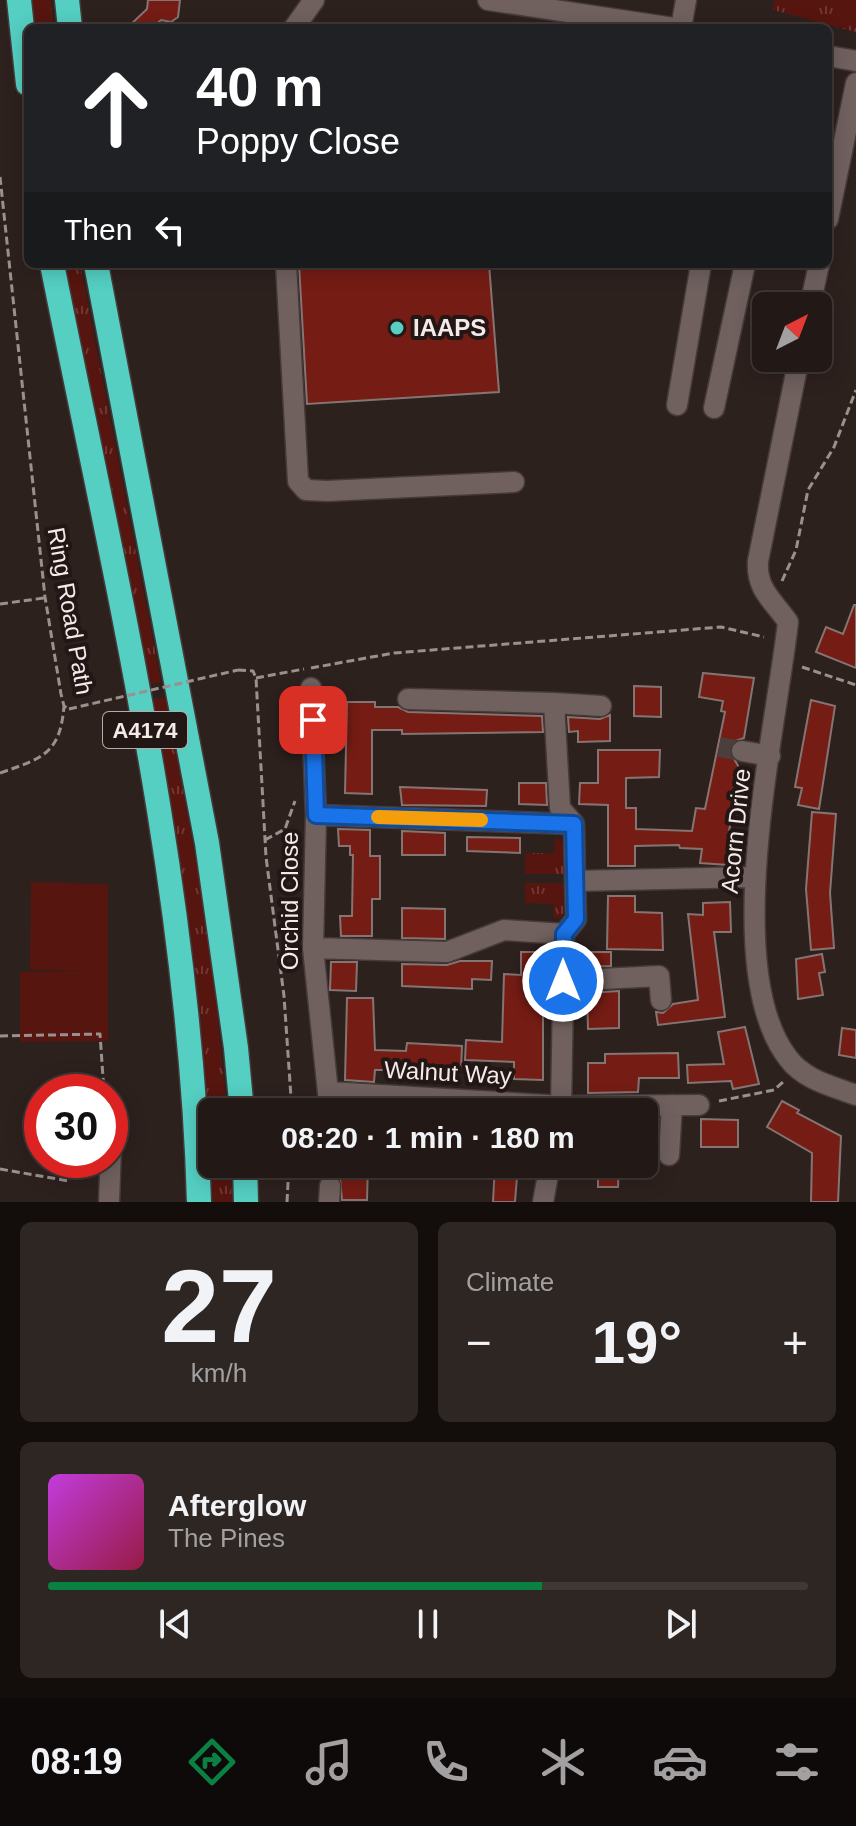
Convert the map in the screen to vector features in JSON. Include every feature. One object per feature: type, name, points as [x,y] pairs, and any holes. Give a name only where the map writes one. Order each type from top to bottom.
[{"type":"highway","points":[[19,0],[24,47]]},
{"type":"highway","points":[[67,0],[70,24]]},
{"type":"highway","name":"A4174","points":[[53,268],[142,716],[177,914],[196,1106],[199,1202]]},
{"type":"highway","name":"A4174","points":[[97,268],[207,843],[241,1098]]},
{"type":"highway","points":[[245,1178],[246,1202]]},
{"type":"street","points":[[297,24],[314,0]]},
{"type":"street","points":[[488,0],[552,4],[654,24]]},
{"type":"street","points":[[682,24],[686,0]]},
{"type":"street","points":[[832,57],[856,61]]},
{"type":"street","points":[[832,199],[854,90]]},
{"type":"street","points":[[286,268],[298,481],[306,490],[514,482]]},
{"type":"street","points":[[677,405],[700,268]]},
{"type":"street","points":[[714,408],[744,268]]},
{"type":"street","points":[[813,292],[818,268]]},
{"type":"street","points":[[765,596],[757,578],[758,561],[796,372]]},
{"type":"street","name":"Acorn Drive","points":[[765,596],[788,622],[753,877],[762,990],[776,1040],[798,1069],[811,1078],[856,1095]]},
{"type":"street","name":"Orchid Close","points":[[301,687],[316,815],[313,948],[329,1098]]},
{"type":"street","points":[[408,699],[601,706]]},
{"type":"street","points":[[554,703],[560,808],[574,824],[576,919],[564,934],[562,1098]]},
{"type":"street","points":[[742,751],[770,756]]},
{"type":"street","points":[[316,815],[574,824]]},
{"type":"street","points":[[575,881],[753,877]]},
{"type":"street","points":[[313,948],[447,952],[504,930],[564,934]]},
{"type":"street","points":[[563,981],[659,976],[661,1000]]},
{"type":"street","points":[[669,1155],[672,1105]]},
{"type":"street","name":"Walnut Way","points":[[658,1106],[699,1105]]},
{"type":"street","points":[[109,1202],[110,1178]]},
{"type":"street","points":[[543,1202],[547,1178]]},
{"type":"path","name":"Ring Road Path","points":[[0,177],[45,597],[67,708],[238,670],[253,671],[256,678]]},
{"type":"path","points":[[765,596],[780,586],[790,562],[808,490],[834,447],[856,390]]},
{"type":"path","points":[[0,604],[45,597]]},
{"type":"path","points":[[291,1098],[284,996],[265,840],[256,678],[394,653],[721,627]]},
{"type":"path","points":[[804,668],[856,685]]},
{"type":"path","points":[[290,672],[301,687]]},
{"type":"path","points":[[0,773],[41,757],[55,746],[62,734],[67,708]]},
{"type":"path","points":[[265,840],[285,829],[295,800]]},
{"type":"path","points":[[0,1036],[100,1034],[103,1074]]},
{"type":"path","points":[[699,1105],[774,1090],[798,1069]]},
{"type":"path","points":[[0,1169],[69,1181]]},
{"type":"path","points":[[287,1202],[288,1178]]},
{"type":"green space","points":[[31,0],[51,0],[53,24],[32,24]]},
{"type":"green space","points":[[775,0],[856,0],[856,32],[832,24],[773,10]]},
{"type":"green space","points":[[65,268],[81,268],[161,682],[148,685]]},
{"type":"green space","points":[[166,698],[209,933],[226,1098],[206,1098],[191,949],[151,699]]},
{"type":"green space","points":[[555,838],[564,842],[564,874],[525,874],[525,853],[554,853]]},
{"type":"green space","points":[[31,882],[108,884],[108,1041],[20,1042],[20,972],[88,971],[30,970]]},
{"type":"green space","points":[[525,883],[564,883],[563,916],[554,919],[553,904],[525,903]]},
{"type":"green space","points":[[211,1178],[231,1178],[232,1202],[213,1202]]},
{"type":"building","points":[[148,0],[180,0],[178,17],[171,22],[161,20],[156,24],[131,24],[147,9]]},
{"type":"building","name":"IAAPS","points":[[299,268],[489,268],[499,392],[307,404]]},
{"type":"building","points":[[854,605],[856,668],[816,652],[826,627],[843,634]]},
{"type":"building","points":[[703,673],[754,678],[744,738],[733,742],[729,750],[741,771],[728,836],[731,837],[728,865],[700,863],[702,849],[680,848],[679,845],[635,846],[635,866],[608,866],[608,805],[579,804],[580,783],[598,783],[598,750],[660,750],[659,777],[626,778],[626,808],[636,808],[636,829],[692,831],[696,808],[705,809],[725,712],[721,711],[723,701],[699,697]]},
{"type":"building","points":[[634,686],[661,687],[661,717],[634,716]]},
{"type":"building","points":[[811,700],[835,706],[819,809],[798,805],[802,788],[795,787]]},
{"type":"building","points":[[347,702],[375,702],[375,707],[398,707],[408,712],[542,716],[543,732],[402,734],[402,730],[372,730],[372,794],[345,793]]},
{"type":"building","points":[[610,715],[610,741],[578,742],[578,731],[569,732],[568,717],[600,719]]},
{"type":"building","points":[[519,783],[546,783],[547,805],[519,804]]},
{"type":"building","points":[[400,787],[487,790],[486,806],[402,805]]},
{"type":"building","points":[[812,812],[836,814],[830,893],[834,948],[811,950],[806,889]]},
{"type":"building","points":[[338,829],[370,830],[370,856],[380,856],[380,899],[372,899],[372,936],[341,936],[340,916],[352,916],[353,855],[350,855],[350,846],[339,846]]},
{"type":"building","points":[[402,831],[445,833],[445,855],[402,855]]},
{"type":"building","points":[[467,837],[520,838],[520,853],[467,851]]},
{"type":"building","points":[[608,896],[635,896],[635,912],[662,913],[663,950],[607,949]]},
{"type":"building","points":[[730,902],[731,932],[714,932],[725,1017],[658,1025],[656,1012],[663,1013],[673,1004],[698,1000],[688,914],[703,915],[703,903]]},
{"type":"building","points":[[402,908],[445,909],[445,939],[402,938]]},
{"type":"building","points":[[521,952],[551,952],[550,974],[543,974],[543,1080],[514,1079],[514,1062],[465,1060],[466,1040],[502,1042],[504,974],[521,975]]},
{"type":"building","points":[[581,952],[611,952],[611,966],[581,967]]},
{"type":"building","points":[[822,954],[825,972],[819,973],[823,995],[798,999],[796,959]]},
{"type":"building","points":[[460,961],[492,961],[491,980],[472,979],[472,989],[402,986],[402,964],[447,965]]},
{"type":"building","points":[[331,962],[357,962],[356,991],[330,990]]},
{"type":"building","points":[[619,991],[619,1028],[588,1029],[587,993]]},
{"type":"building","points":[[347,998],[373,998],[375,1050],[406,1051],[407,1043],[462,1046],[461,1070],[384,1066],[384,1070],[375,1070],[374,1082],[345,1080]]},
{"type":"building","points":[[745,1027],[759,1084],[733,1089],[731,1081],[688,1083],[687,1065],[724,1064],[718,1032]]},
{"type":"building","points":[[842,1028],[856,1030],[856,1058],[839,1055]]},
{"type":"building","points":[[678,1053],[679,1078],[639,1078],[638,1092],[588,1093],[588,1063],[605,1063],[605,1054]]},
{"type":"building","points":[[782,1101],[799,1110],[797,1113],[841,1136],[838,1202],[811,1202],[812,1153],[767,1127]]},
{"type":"building","points":[[701,1119],[738,1120],[738,1147],[701,1147]]},
{"type":"building","points":[[340,1178],[368,1178],[367,1200],[342,1200]]},
{"type":"building","points":[[494,1178],[517,1178],[515,1202],[493,1202]]},
{"type":"building","points":[[598,1178],[618,1178],[618,1187],[598,1187]]},
{"type":"tunnel","points":[[719,747],[742,751]]},
{"type":"slow traffic","points":[[378,817],[481,820]]},
{"type":"place","name":"IAAPS","points":[[397,328]]},
{"type":"route","points":[[313,720],[316,815],[574,824],[576,919],[564,934],[563,981]]}]
